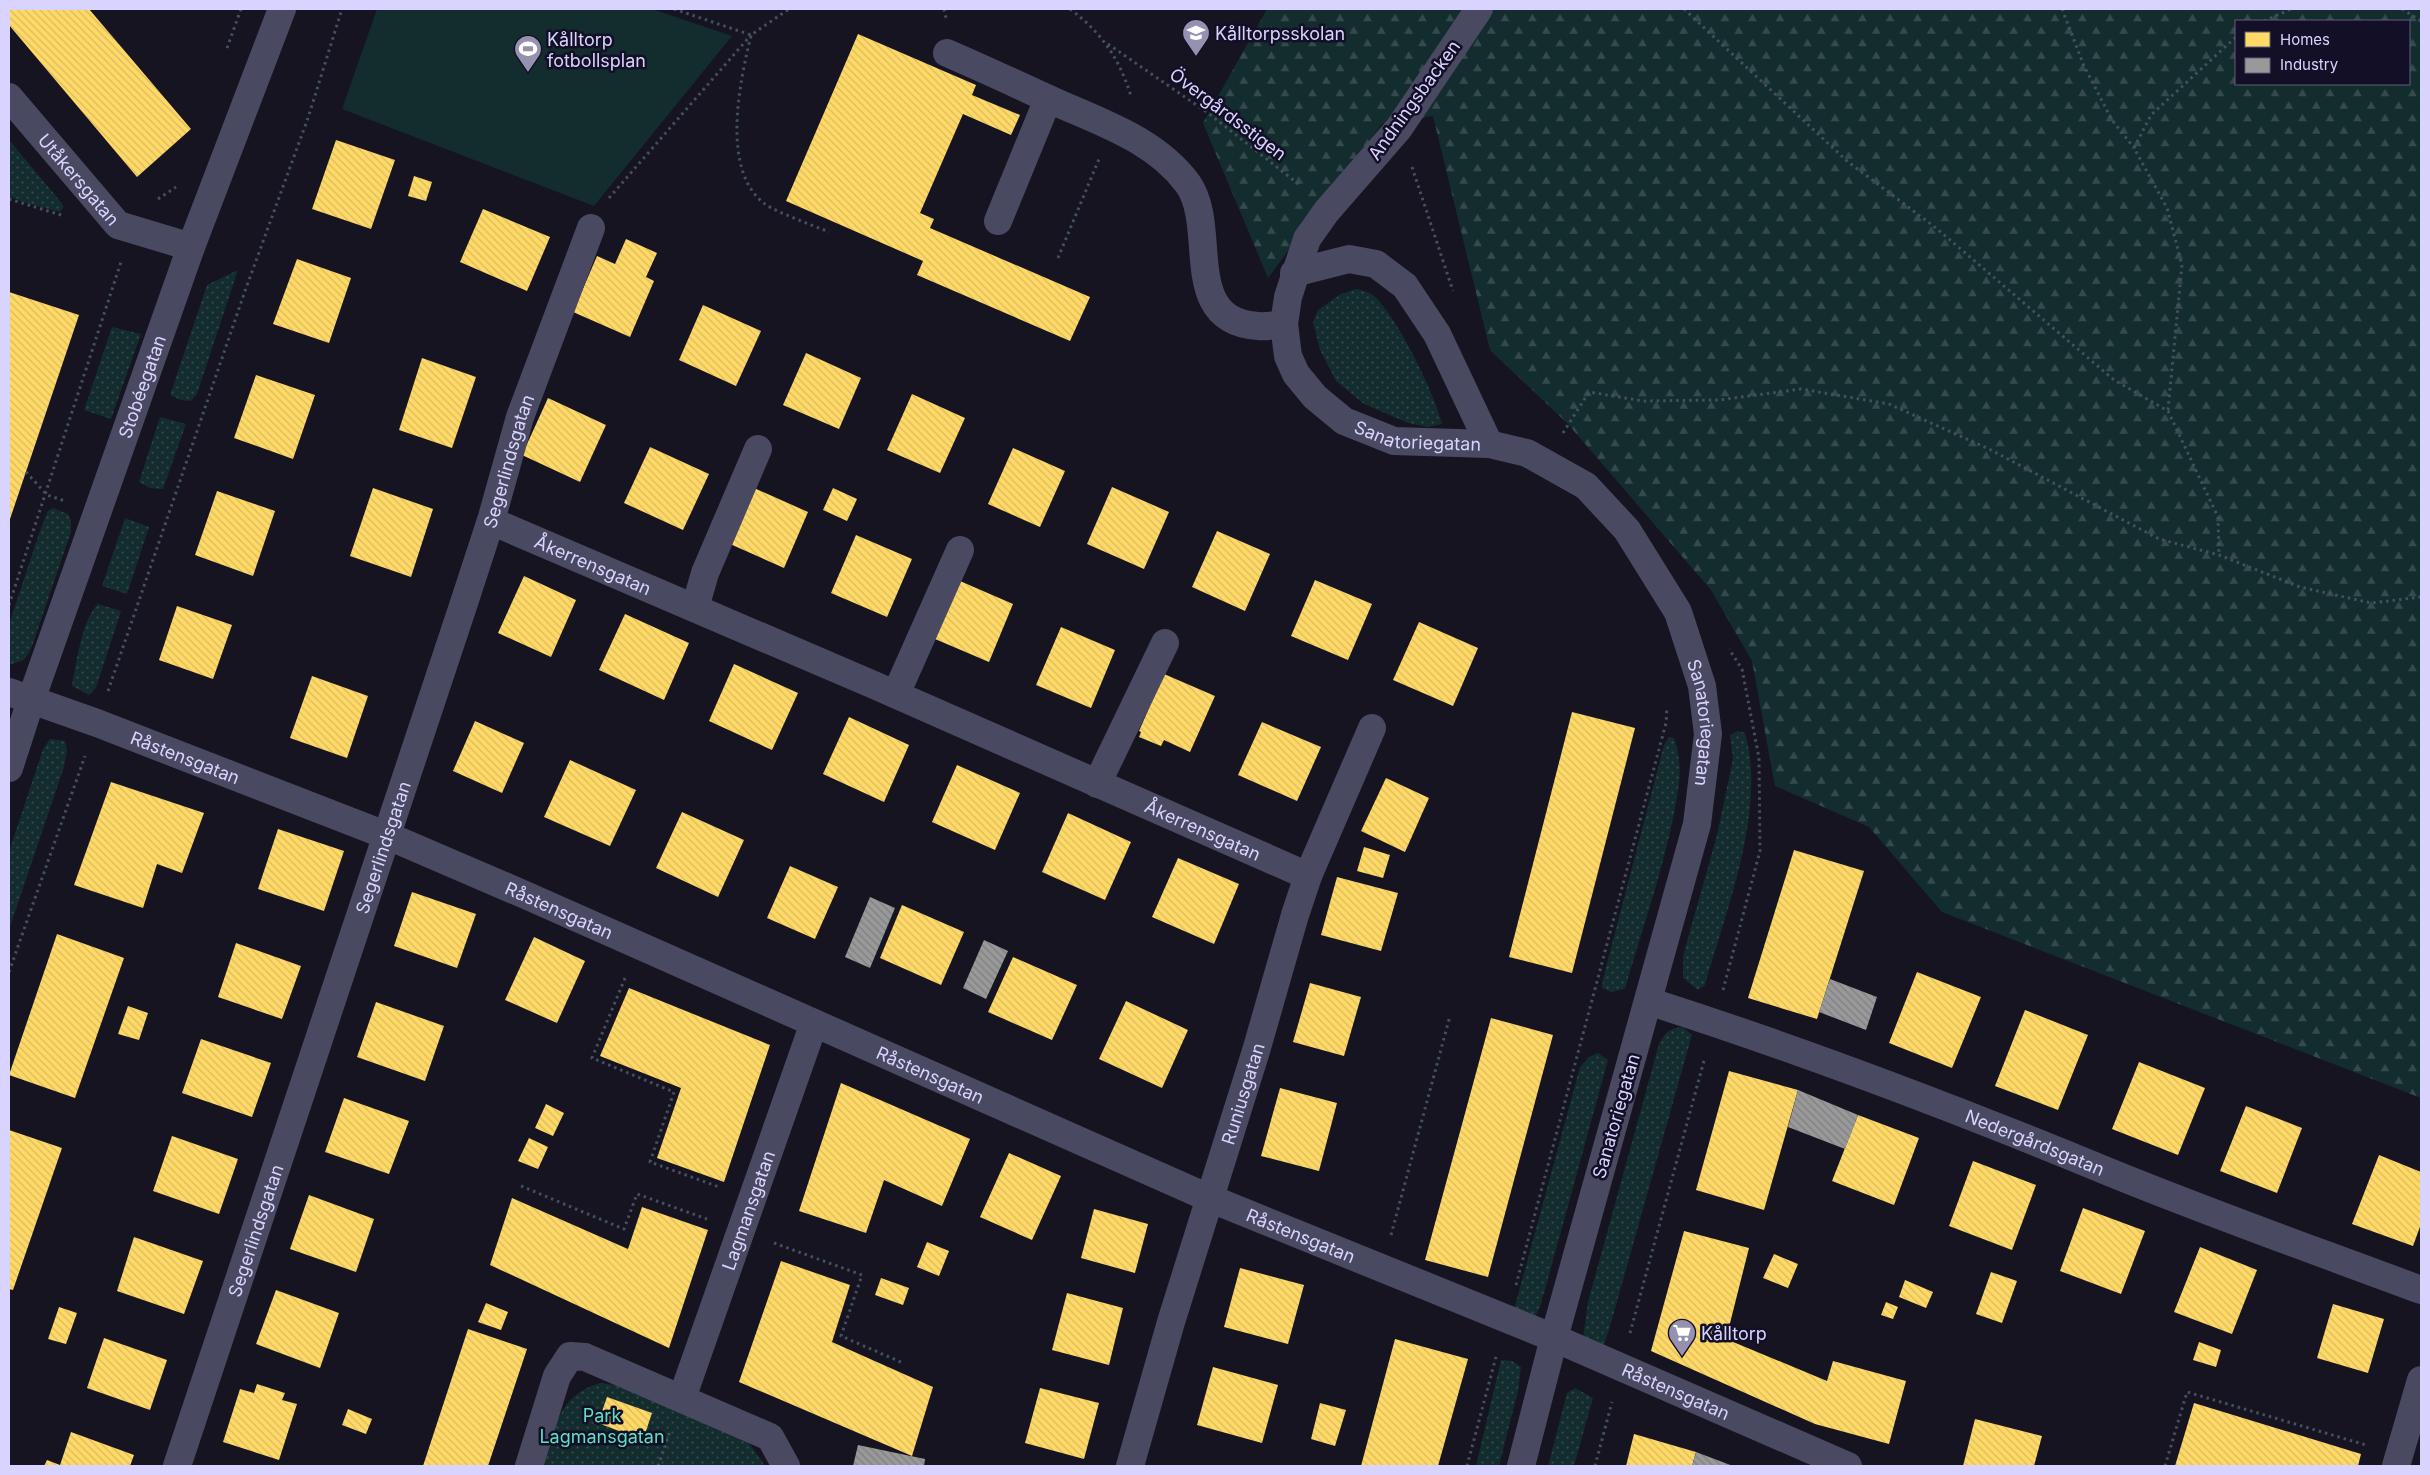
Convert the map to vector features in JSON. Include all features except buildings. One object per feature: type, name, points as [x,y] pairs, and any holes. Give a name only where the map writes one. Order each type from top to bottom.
[{"type":"street","name":"Stobéegatan","points":[[9,768],[20,696],[98,512],[191,247],[282,9]]},
{"type":"street","name":"Andningsbacken","points":[[1326,212],[1399,128],[1479,9]]},
{"type":"street","points":[[947,53],[1138,139],[1180,174],[1196,196],[1204,238],[1204,273],[1209,295],[1219,308],[1233,320],[1258,326],[1284,324]]},
{"type":"street","name":"Utåkersgatan","points":[[9,97],[95,201],[118,225],[191,247]]},
{"type":"street","points":[[998,221],[1048,99]]},
{"type":"street","name":"Sanatoriegatan","points":[[1326,212],[1307,239],[1294,273],[1288,297],[1284,324],[1288,356],[1296,374],[1315,397],[1344,421],[1394,441],[1489,444],[1527,453],[1586,486],[1626,530],[1678,612],[1702,686],[1708,734],[1698,824],[1520,1466]]},
{"type":"street","name":"Segerlindsgatan","points":[[177,1466],[388,836],[491,521],[520,417],[590,228]]},
{"type":"street","points":[[1294,273],[1349,259],[1376,264],[1405,286],[1437,334],[1489,444]]},
{"type":"street","points":[[695,608],[705,573],[758,449]]},
{"type":"street","name":"Åkerrensgatan","points":[[491,521],[896,694],[1308,876]]},
{"type":"street","points":[[896,694],[960,550]]},
{"type":"street","points":[[1097,784],[1165,643]]},
{"type":"street","name":"Råstensgatan","points":[[20,696],[97,723],[388,836],[639,945],[1208,1198],[1554,1338],[1848,1466]]},
{"type":"street","name":"Runiusgatan","points":[[1130,1466],[1208,1198],[1308,876],[1372,728]]},
{"type":"street","name":"Nedergårdsgatan","points":[[1648,1001],[1715,1022],[1942,1104],[2224,1216],[2421,1290]]},
{"type":"street","name":"Lagmansgatan","points":[[682,1398],[814,1024]]},
{"type":"street","points":[[529,1466],[557,1376],[570,1356],[585,1357],[770,1437],[786,1466]]},
{"type":"street","points":[[2398,1461],[2421,1380]]},
{"type":"path","points":[[225,52],[242,9]]},
{"type":"path","points":[[9,972],[97,723],[245,291],[308,118],[342,9]]},
{"type":"path","points":[[674,9],[751,35]]},
{"type":"path","points":[[590,228],[597,212],[751,35],[788,9]]},
{"type":"path","name":"Övergårdsstigen","points":[[1070,9],[1087,21],[1108,44],[1208,113],[1309,192],[1326,212]]},
{"type":"path","points":[[1684,9],[1847,161],[1936,228],[2114,380],[2168,410]]},
{"type":"path","points":[[2062,9],[2084,66],[2112,120],[2134,148],[2168,208],[2182,265],[2168,410],[2218,516],[2219,555]]},
{"type":"path","points":[[2266,20],[2292,9]]},
{"type":"path","points":[[2402,9],[2421,21]]},
{"type":"path","points":[[751,35],[741,74],[737,103],[736,134],[740,163],[751,188],[764,204],[828,232]]},
{"type":"path","points":[[2134,148],[2151,115],[2235,37]]},
{"type":"path","name":"Övergårdsstigen","points":[[1108,44],[1129,90],[1138,119],[1138,139]]},
{"type":"path","points":[[1058,258],[1112,128]]},
{"type":"path","points":[[1399,128],[1454,294]]},
{"type":"path","points":[[151,200],[159,199],[180,183]]},
{"type":"path","points":[[9,605],[47,495],[131,230]]},
{"type":"path","points":[[1560,436],[1589,392],[1643,401],[1719,400],[1801,389],[1889,404],[1991,450],[2159,539],[2219,555],[2300,587],[2371,603],[2421,597]]},
{"type":"path","points":[[26,472],[47,495],[98,512]]},
{"type":"path","points":[[1595,1466],[1760,851],[1759,758],[1742,669],[1727,646]]},
{"type":"path","points":[[1467,1466],[1624,884],[1666,723],[1668,704]]},
{"type":"path","points":[[639,945],[592,1058],[674,1092],[650,1162],[753,1199]]},
{"type":"path","points":[[1382,1268],[1450,1016]]},
{"type":"path","points":[[2165,1466],[2187,1392],[2398,1461]]},
{"type":"green space","name":"Kålltorp fotbollsplan","points":[[377,9],[652,9],[732,36],[594,206],[342,109]]},
{"type":"green space","points":[[1267,9],[2421,9],[2421,1098],[1942,912],[1869,827],[1775,786],[1752,661],[1711,590],[1567,423],[1490,350],[1433,116],[1382,124],[1268,278],[1203,123]]},
{"type":"green space","points":[[9,140],[60,201],[64,207],[60,212],[23,202],[9,196]]},
{"type":"green space","points":[[238,270],[197,394],[191,401],[181,400],[170,395],[207,285]]},
{"type":"green space","points":[[1356,289],[1374,296],[1404,337],[1431,393],[1442,424],[1428,427],[1408,423],[1364,404],[1336,381],[1320,350],[1313,322],[1318,310],[1341,294]]},
{"type":"green space","points":[[112,327],[141,334],[111,419],[84,410]]},
{"type":"green space","points":[[160,417],[186,424],[163,489],[150,488],[139,482]]},
{"type":"green space","points":[[53,508],[68,514],[71,520],[71,532],[31,649],[24,660],[9,665],[9,624],[41,528],[48,511]]},
{"type":"green space","points":[[125,518],[149,527],[127,594],[102,586]]},
{"type":"green space","points":[[98,604],[121,611],[96,688],[89,695],[72,686],[84,631],[92,611]]},
{"type":"green space","points":[[1738,731],[1745,733],[1750,763],[1751,794],[1748,827],[1733,893],[1705,985],[1698,990],[1683,978],[1683,956],[1717,835],[1733,759],[1730,735]]},
{"type":"green space","points":[[1669,737],[1674,738],[1678,751],[1680,771],[1674,814],[1655,890],[1625,989],[1611,992],[1602,988],[1603,979],[1664,745]]},
{"type":"green space","points":[[50,739],[65,741],[67,751],[64,767],[9,930],[9,852],[43,749]]},
{"type":"green space","points":[[1683,1027],[1692,1035],[1609,1330],[1604,1344],[1597,1347],[1583,1338],[1588,1302],[1659,1044],[1668,1031]]},
{"type":"green space","points":[[1598,1053],[1608,1060],[1541,1304],[1533,1323],[1514,1310],[1580,1067],[1589,1057]]},
{"type":"green space","points":[[1501,1360],[1512,1361],[1521,1367],[1518,1391],[1499,1466],[1476,1466]]},
{"type":"green space","name":"Park Lagmansgatan","points":[[601,1383],[622,1386],[749,1443],[765,1466],[542,1466],[555,1427],[567,1405],[575,1396],[587,1388]]},
{"type":"green space","points":[[1575,1388],[1593,1398],[1574,1466],[1548,1466],[1567,1393]]},
{"type":"place","name":"Kålltorpsskolan","points":[[1196,57]]},
{"type":"place","name":"Kålltorp fotbollsplan","points":[[528,73]]},
{"type":"place","name":"Kålltorp","points":[[1682,1357]]}]
